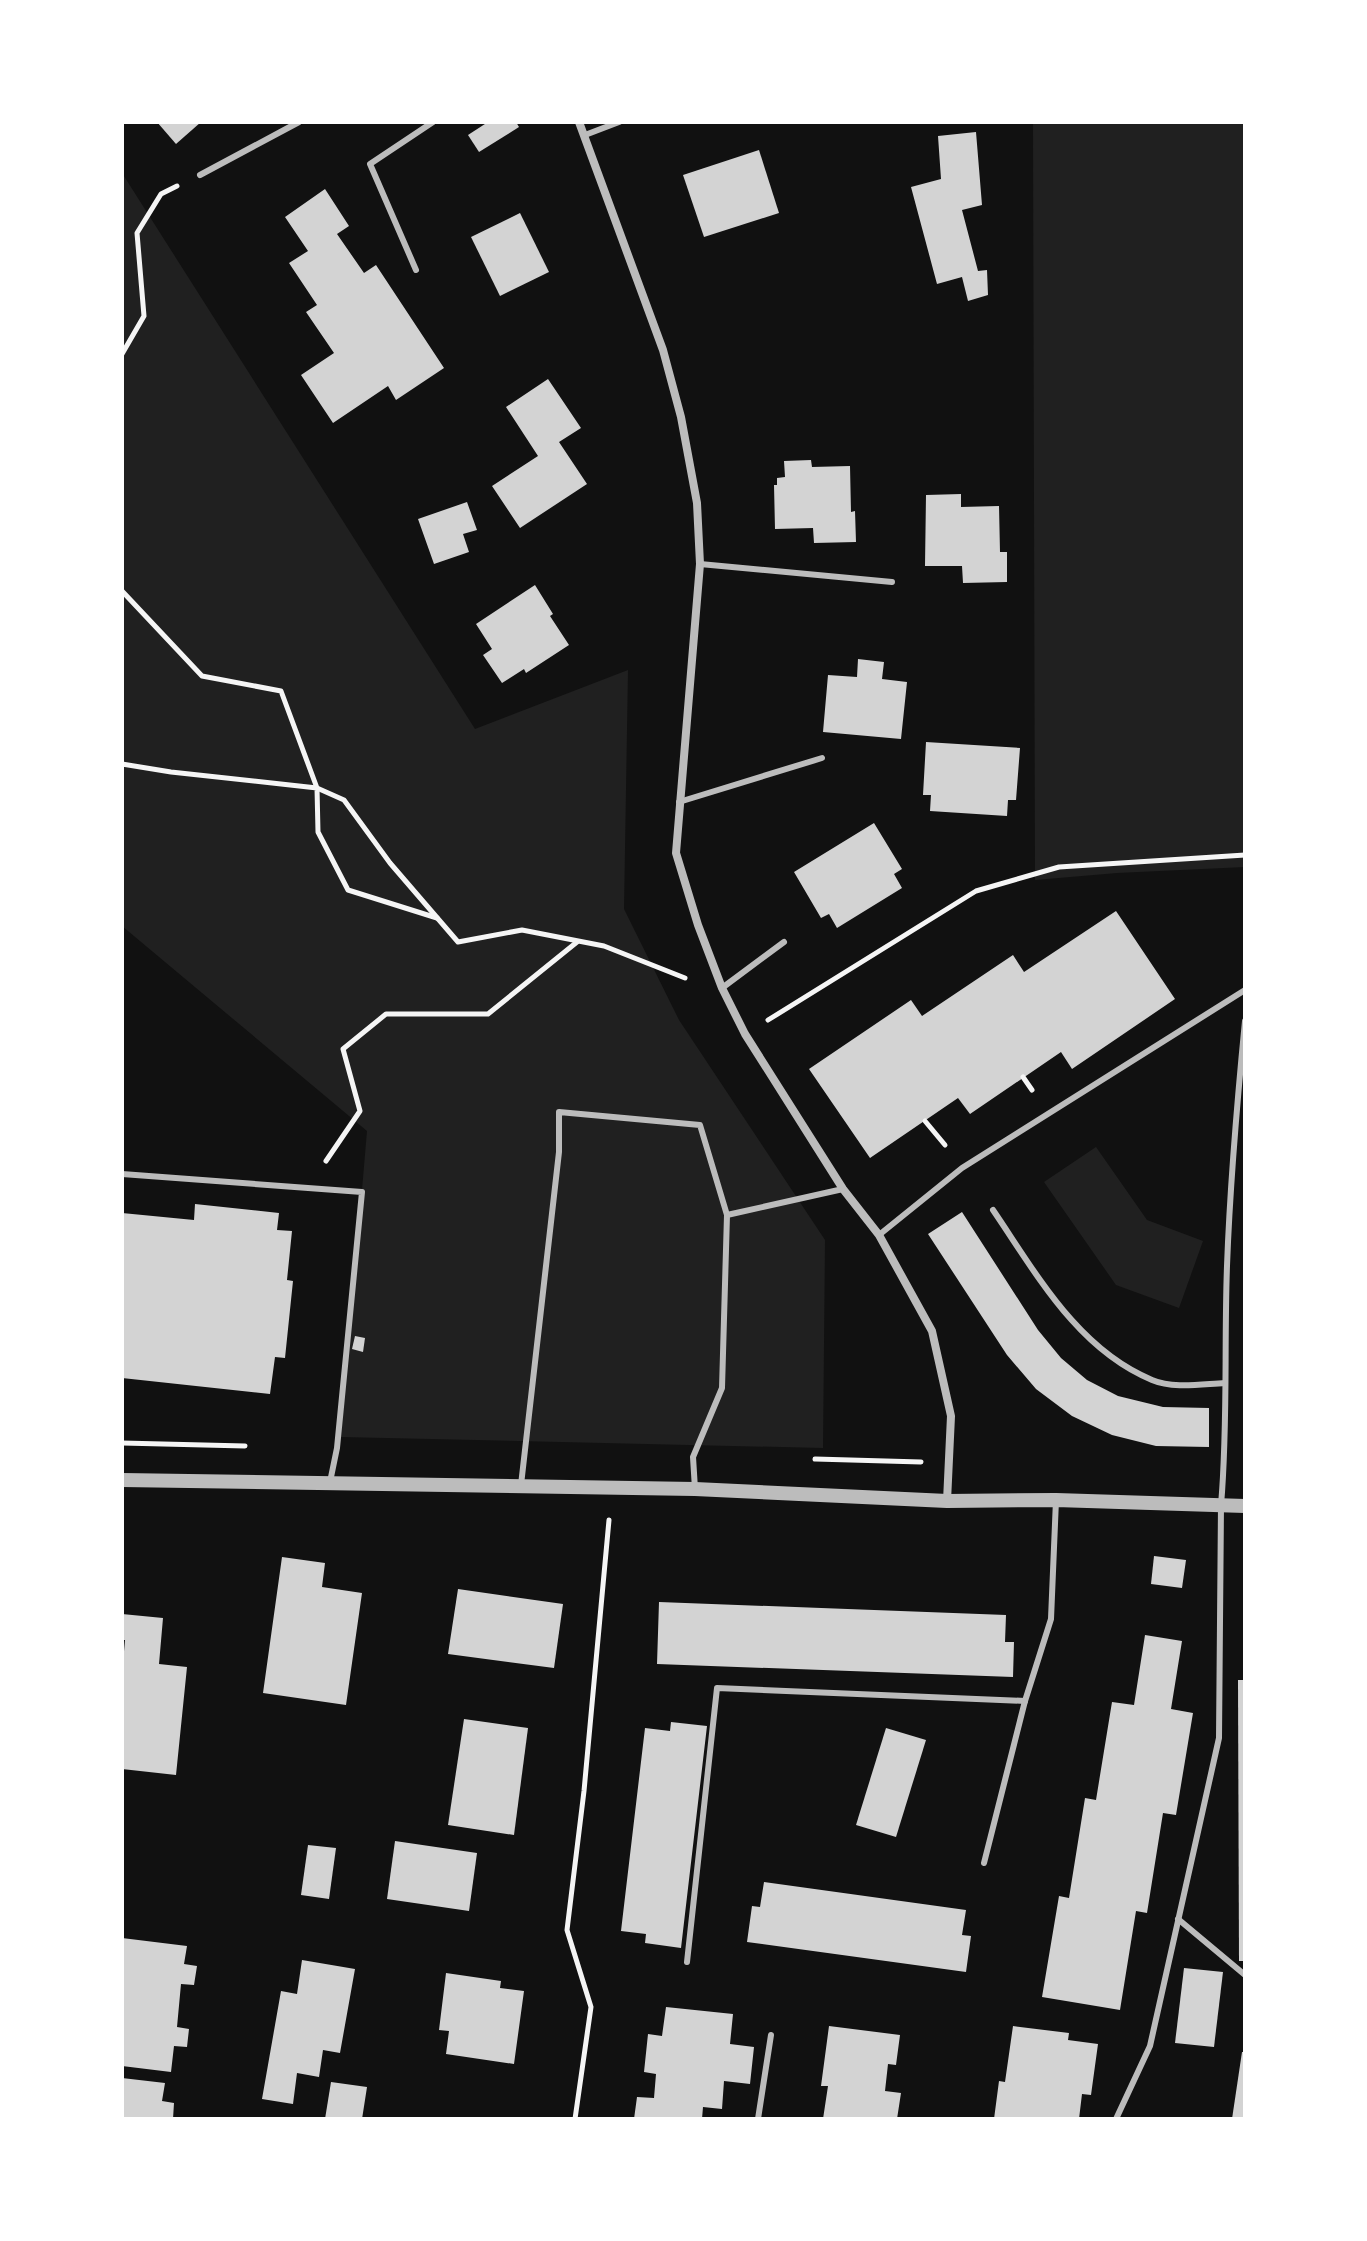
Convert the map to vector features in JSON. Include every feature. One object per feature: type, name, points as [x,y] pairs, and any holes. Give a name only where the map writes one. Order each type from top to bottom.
[{"type":"street","points":[[579,122],[663,350],[681,417],[697,503],[700,564],[676,853],[722,988],[745,1034],[843,1189],[879,1235],[932,1331],[951,1416],[947,1501]]},
{"type":"street","points":[[122,1480],[612,1487],[947,1501],[1056,1500],[1245,1506]]},
{"type":"lane","points":[[200,175],[299,122]]},
{"type":"lane","points":[[416,270],[370,164],[433,122]]},
{"type":"lane","points":[[585,135],[619,122]]},
{"type":"lane","points":[[700,564],[892,582]]},
{"type":"lane","points":[[679,802],[822,758]]},
{"type":"lane","points":[[722,988],[784,942]]},
{"type":"lane","points":[[879,1235],[962,1168],[1245,990]]},
{"type":"lane","points":[[1116,2119],[1150,2046],[1219,1738],[1227,1268],[1233,1141],[1245,1021]]},
{"type":"lane","points":[[521,1485],[559,1152],[559,1112],[700,1125],[727,1215],[722,1388],[693,1457],[695,1489]]},
{"type":"lane","points":[[122,1174],[362,1192],[337,1448],[330,1483]]},
{"type":"lane","points":[[727,1215],[843,1189]]},
{"type":"lane","points":[[993,1210],[1078,1328],[1110,1357],[1154,1381],[1191,1385],[1225,1383]]},
{"type":"lane","points":[[984,1863],[1025,1701],[1051,1619],[1056,1500]]},
{"type":"lane","points":[[687,1962],[717,1688],[1025,1701]]},
{"type":"lane","points":[[1178,1919],[1245,1975]]},
{"type":"lane","points":[[758,2119],[771,2035]]},
{"type":"path","points":[[122,354],[144,316],[137,233],[161,194],[200,175]]},
{"type":"path","points":[[123,594],[202,676],[281,691],[317,788],[318,832],[348,890],[438,918]]},
{"type":"path","points":[[122,764],[317,788],[344,800],[390,863],[458,942],[522,930],[604,946],[685,978]]},
{"type":"path","points":[[745,1034],[976,891],[1059,867],[1245,855]]},
{"type":"path","points":[[308,1188],[360,1111],[343,1049],[386,1014],[488,1014],[578,941]]},
{"type":"path","points":[[575,2119],[591,2007],[567,1930],[584,1791],[612,1487]]},
{"type":"shaded area","points":[[1033,122],[1245,122],[1245,867],[1035,880]]},
{"type":"shaded area","points":[[122,173],[475,729],[628,670],[624,909],[679,1020],[825,1240],[823,1448],[341,1437],[367,1131],[122,926]]},
{"type":"shaded area","points":[[1096,1147],[1147,1220],[1203,1241],[1179,1308],[1116,1285],[1044,1182]]},
{"type":"building","points":[[157,122],[201,122],[176,144]]},
{"type":"building","points":[[488,122],[516,122],[519,127],[479,152],[468,135]]},
{"type":"building","points":[[976,132],[982,205],[962,210],[978,271],[987,270],[988,295],[968,301],[962,277],[937,284],[911,187],[941,179],[938,136]]},
{"type":"building","points":[[759,150],[779,213],[704,237],[683,175]]},
{"type":"building","points":[[325,189],[349,226],[337,234],[364,273],[376,265],[444,368],[396,400],[388,386],[333,423],[301,375],[334,353],[306,312],[317,305],[289,263],[308,251],[285,217]]},
{"type":"building","points":[[520,213],[549,272],[500,296],[471,237]]},
{"type":"building","points":[[548,379],[581,428],[559,442],[587,484],[520,528],[492,486],[538,456],[506,407]]},
{"type":"building","points":[[811,460],[812,467],[850,466],[851,512],[855,511],[856,542],[814,543],[813,528],[775,529],[774,485],[777,485],[777,478],[785,477],[784,461]]},
{"type":"building","points":[[961,494],[961,507],[999,506],[1000,552],[1007,552],[1007,582],[963,583],[962,566],[925,566],[926,495]]},
{"type":"building","points":[[467,502],[477,530],[463,534],[469,552],[434,564],[418,519]]},
{"type":"building","points":[[535,585],[569,645],[526,673],[524,669],[502,683],[483,655],[492,649],[476,624]]},
{"type":"building","points":[[858,659],[884,662],[882,679],[907,682],[901,739],[823,732],[828,675],[857,677]]},
{"type":"building","points":[[926,742],[1020,748],[1016,800],[1008,800],[1007,816],[930,811],[931,795],[923,795]]},
{"type":"building","points":[[874,823],[902,869],[894,874],[902,888],[837,928],[829,914],[821,918],[794,872]]},
{"type":"building","points":[[1116,911],[1175,999],[1072,1069],[1061,1052],[970,1114],[958,1098],[870,1158],[809,1069],[911,1000],[922,1016],[1013,955],[1024,972]]},
{"type":"building","points":[[195,1204],[279,1213],[277,1230],[292,1231],[287,1280],[293,1281],[285,1358],[275,1357],[270,1394],[122,1378],[122,1213],[194,1220]]},
{"type":"building","points":[[962,1212],[1038,1330],[1061,1358],[1087,1380],[1118,1396],[1163,1407],[1209,1408],[1209,1447],[1156,1446],[1112,1435],[1072,1416],[1036,1389],[1007,1355],[928,1234]]},
{"type":"building","points":[[355,1336],[365,1338],[363,1352],[352,1349]]},
{"type":"building","points":[[1154,1556],[1186,1560],[1182,1588],[1151,1584]]},
{"type":"building","points":[[282,1557],[325,1563],[322,1587],[362,1593],[346,1705],[263,1693]]},
{"type":"building","points":[[458,1589],[563,1604],[554,1668],[448,1654]]},
{"type":"building","points":[[659,1602],[1006,1615],[1005,1642],[1014,1642],[1013,1677],[657,1664]]},
{"type":"building","points":[[122,1614],[163,1618],[159,1664],[187,1667],[176,1775],[122,1769],[125,1640],[122,1640]]},
{"type":"building","points":[[1145,1635],[1182,1641],[1171,1709],[1193,1713],[1176,1815],[1163,1813],[1147,1913],[1136,1911],[1120,2010],[1042,1997],[1059,1896],[1069,1898],[1085,1798],[1096,1800],[1112,1702],[1134,1705]]},
{"type":"building","points":[[1238,1680],[1245,1680],[1245,1961],[1239,1961]]},
{"type":"building","points":[[464,1719],[528,1728],[514,1835],[448,1825]]},
{"type":"building","points":[[671,1722],[707,1726],[681,1948],[645,1943],[646,1934],[621,1931],[645,1728],[670,1731]]},
{"type":"building","points":[[886,1728],[926,1740],[896,1837],[856,1825]]},
{"type":"building","points":[[395,1841],[477,1853],[469,1911],[387,1899]]},
{"type":"building","points":[[308,1845],[336,1848],[329,1899],[301,1895]]},
{"type":"building","points":[[764,1882],[966,1910],[962,1935],[971,1936],[966,1972],[747,1942],[752,1906],[760,1907]]},
{"type":"building","points":[[122,1938],[187,1946],[184,1964],[197,1966],[194,1985],[181,1984],[177,2027],[189,2029],[187,2047],[174,2046],[171,2072],[122,2066]]},
{"type":"building","points":[[302,1960],[355,1969],[340,2053],[323,2050],[319,2077],[297,2073],[293,2104],[262,2099],[281,1991],[297,1994]]},
{"type":"building","points":[[1184,1968],[1223,1972],[1214,2047],[1175,2043]]},
{"type":"building","points":[[446,1973],[501,1981],[500,1988],[524,1991],[514,2064],[446,2054],[449,2031],[439,2030]]},
{"type":"building","points":[[666,2007],[733,2014],[730,2044],[754,2047],[750,2084],[724,2081],[722,2109],[703,2107],[702,2119],[634,2119],[637,2097],[654,2098],[656,2074],[644,2072],[648,2034],[662,2036]]},
{"type":"building","points":[[829,2026],[900,2035],[896,2065],[888,2064],[885,2091],[901,2093],[897,2119],[823,2119],[828,2086],[821,2086]]},
{"type":"building","points":[[1013,2026],[1069,2033],[1068,2040],[1098,2044],[1091,2095],[1082,2094],[1079,2119],[994,2119],[999,2081],[1005,2082]]},
{"type":"building","points":[[1242,2052],[1245,2052],[1245,2119],[1232,2119]]},
{"type":"building","points":[[122,2078],[165,2083],[162,2101],[174,2103],[173,2119],[122,2119]]},
{"type":"building","points":[[331,2082],[367,2087],[362,2119],[325,2119]]}]
